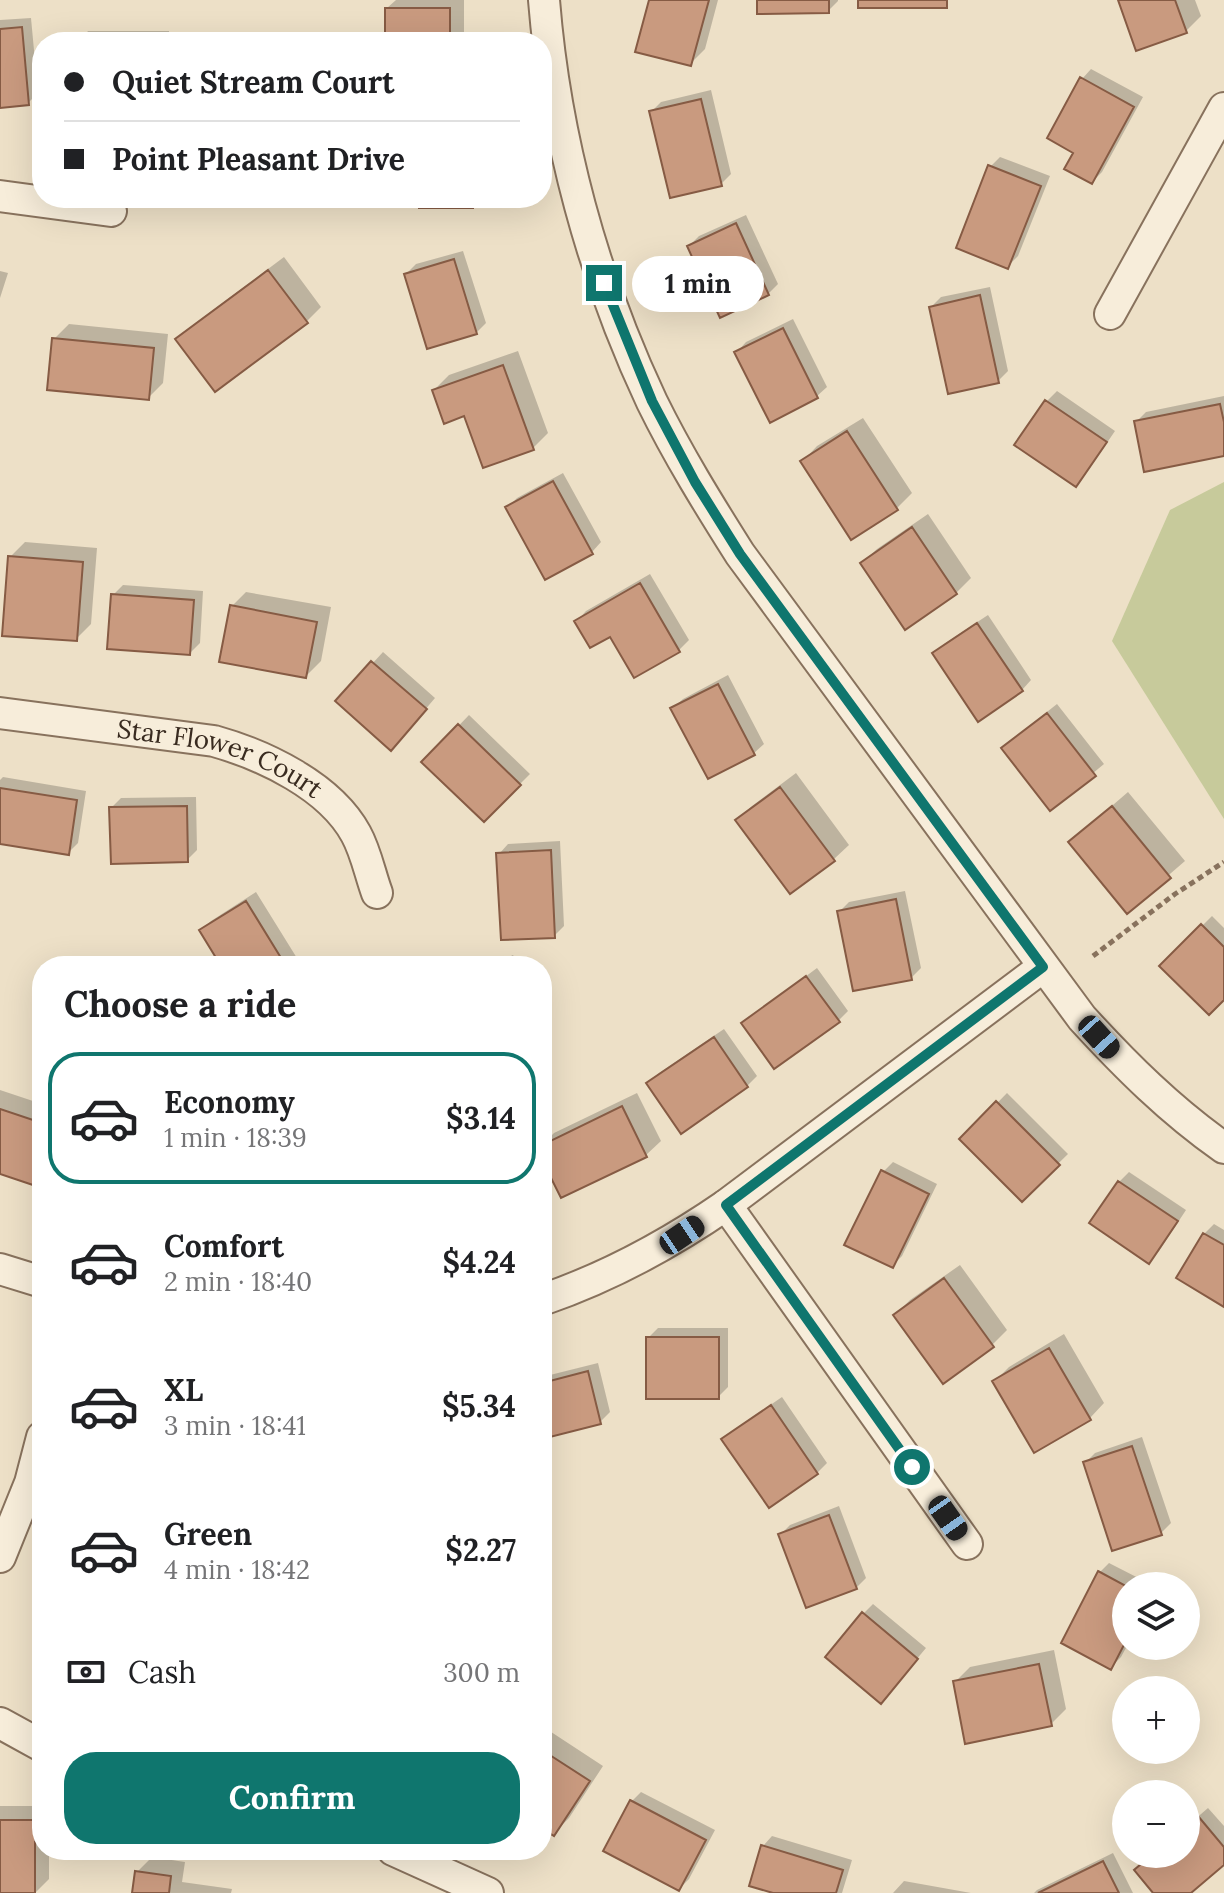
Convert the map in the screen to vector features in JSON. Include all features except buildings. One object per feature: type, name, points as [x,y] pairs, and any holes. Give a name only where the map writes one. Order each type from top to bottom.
[{"type":"street","points":[[544,0],[547,32]]},
{"type":"street","points":[[552,62],[567,154],[604,283],[652,401],[695,482],[740,554],[1082,1018],[1133,1075],[1187,1122],[1224,1148]]},
{"type":"street","points":[[1110,314],[1224,108]]},
{"type":"street","points":[[0,196],[32,200]]},
{"type":"street","points":[[89,208],[111,211]]},
{"type":"street","name":"Star Flower Court","points":[[0,713],[214,741],[286,769],[344,816],[357,835],[377,893]]},
{"type":"street","points":[[552,1296],[615,1271],[682,1235],[1043,967]]},
{"type":"street","points":[[726,1205],[967,1544]]},
{"type":"street","points":[[0,1269],[32,1279]]},
{"type":"street","points":[[0,1557],[32,1475]]},
{"type":"street","points":[[0,1723],[32,1741]]},
{"type":"street","points":[[415,1860],[488,1893]]},
{"type":"path","points":[[1093,956],[1175,894],[1224,862]]},
{"type":"green space","points":[[1224,482],[1224,819],[1112,641],[1170,510]]},
{"type":"route","points":[[604,283],[652,401],[695,482],[740,554],[1043,967],[726,1205],[912,1467]]}]
